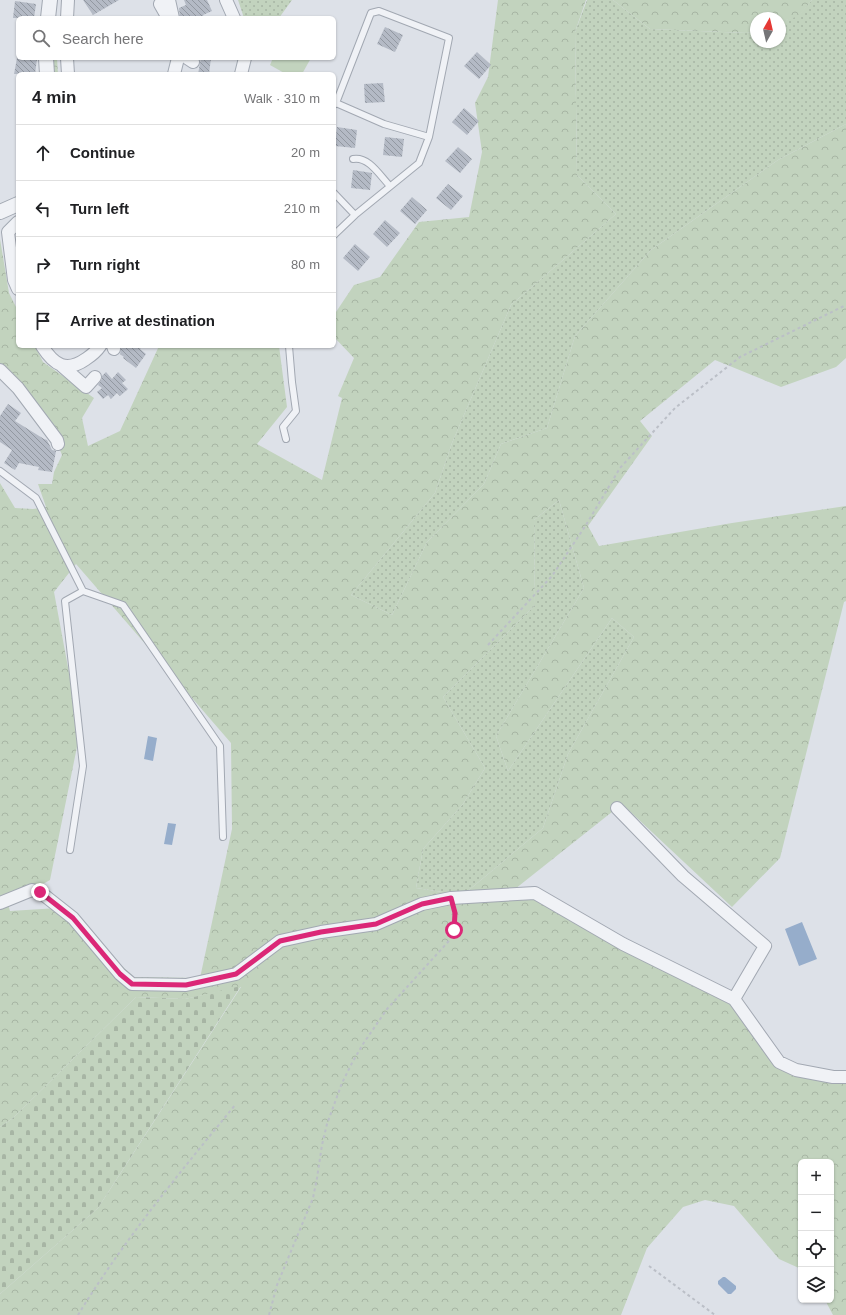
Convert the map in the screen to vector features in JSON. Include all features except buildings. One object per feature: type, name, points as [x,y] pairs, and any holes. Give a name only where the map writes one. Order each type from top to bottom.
[{"type":"street","points":[[48,16],[50,0]]},
{"type":"street","points":[[67,16],[68,0]]},
{"type":"street","points":[[226,0],[233,16]]},
{"type":"street","points":[[165,2],[168,16]]},
{"type":"street","points":[[165,2],[172,16]]},
{"type":"street","points":[[46,60],[47,72]]},
{"type":"street","points":[[68,60],[68,72]]},
{"type":"street","points":[[174,72],[178,60]]},
{"type":"street","points":[[242,72],[244,60]]},
{"type":"street","points":[[0,212],[16,205]]},
{"type":"street","points":[[13,231],[14,280],[16,284]]},
{"type":"street","points":[[43,348],[53,361],[62,366],[86,387],[95,377]]},
{"type":"street","points":[[62,366],[68,367],[79,364],[96,352],[99,348]]},
{"type":"street","points":[[0,370],[18,388],[57,440],[58,444]]},
{"type":"street","points":[[617,808],[683,876],[765,946],[734,999]]},
{"type":"street","points":[[0,903],[32,890],[40,892],[73,918],[120,974],[132,984],[186,985],[236,974],[280,941],[321,932],[376,924],[422,904],[451,898],[535,893],[623,944],[734,999],[779,1062],[796,1070],[833,1077],[846,1077]]},
{"type":"lane","points":[[336,101],[371,13],[379,11],[449,38],[429,137],[418,163],[355,215],[336,233]]},
{"type":"lane","points":[[336,104],[384,124],[429,137]]},
{"type":"lane","points":[[353,159],[360,159],[367,162],[390,186]]},
{"type":"lane","points":[[336,195],[355,215]]},
{"type":"lane","points":[[286,438],[283,427],[296,411],[289,348]]},
{"type":"lane","points":[[0,471],[36,498],[83,591],[123,605],[220,746],[223,837]]},
{"type":"lane","points":[[70,850],[83,766],[65,601],[83,591]]},
{"type":"path","points":[[488,645],[552,576],[586,525],[620,468],[675,408],[740,357],[846,305]]},
{"type":"path","points":[[269,1315],[277,1285],[315,1190],[327,1124],[342,1083],[362,1044],[379,1020],[400,994],[448,942],[454,930],[456,918],[451,898]]},
{"type":"path","points":[[78,1315],[148,1212],[236,1104]]},
{"type":"path","points":[[649,1266],[715,1315]]},
{"type":"green space","points":[[238,0],[292,0],[280,16],[243,16]]},
{"type":"green space","points":[[498,0],[586,0],[575,32],[577,175],[616,214],[511,305],[452,443],[435,493],[351,595],[392,615],[427,542],[484,484],[501,444],[547,428],[575,336],[651,250],[778,160],[846,124],[846,358],[836,367],[781,387],[715,360],[640,421],[652,436],[588,526],[599,546],[732,523],[846,506],[846,601],[844,602],[780,858],[732,907],[622,804],[515,889],[715,984],[793,1074],[846,1079],[846,1315],[833,1315],[827,1303],[834,1303],[834,1159],[798,1159],[798,1268],[779,1259],[734,1206],[705,1200],[683,1207],[647,1248],[621,1315],[0,1315],[0,1294],[98,1208],[241,987],[185,999],[136,997],[13,1118],[0,1127],[0,483],[15,508],[33,509],[46,507],[38,484],[52,484],[54,472],[62,455],[44,413],[0,365],[0,239],[9,293],[16,307],[16,348],[36,348],[43,362],[94,398],[82,418],[88,446],[120,431],[158,348],[279,348],[287,407],[257,444],[322,480],[342,398],[338,396],[354,358],[336,339],[336,312],[354,285],[380,277],[419,222],[469,217],[482,152],[475,103],[488,77]],"holes":[[[559,500],[584,588],[496,736],[508,771],[612,618],[634,637],[568,754],[543,828],[463,895],[416,888],[423,849],[463,804],[485,768],[443,697],[535,605],[534,520]],[[76,564],[231,743],[232,829],[200,978],[134,977],[58,908],[10,911],[8,904],[50,880],[80,732],[54,592]]]},
{"type":"green space","points":[[587,0],[613,0],[650,29],[750,32],[750,48],[786,48],[786,20],[799,15],[812,0],[846,0],[846,124],[778,160],[651,250],[575,336],[547,428],[501,444],[484,484],[427,542],[392,615],[351,595],[435,493],[452,443],[511,305],[616,214],[577,175],[575,32]]},
{"type":"green space","points":[[613,0],[812,0],[799,16],[786,20],[786,12],[750,12],[750,32],[747,33],[650,29]]},
{"type":"green space","points":[[41,60],[57,60],[58,72],[42,72]]},
{"type":"green space","points":[[272,60],[310,60],[303,72],[282,72],[270,65]]},
{"type":"green space","points":[[559,500],[584,588],[496,736],[508,771],[612,618],[634,637],[568,754],[543,828],[463,895],[416,888],[423,849],[463,804],[485,768],[443,697],[535,605],[534,520]]},
{"type":"green space","points":[[241,986],[98,1208],[0,1294],[0,1127],[13,1118],[136,997],[185,999]]},
{"type":"water","points":[[148,736],[157,738],[153,761],[144,759]]},
{"type":"water","points":[[168,823],[176,824],[172,845],[164,844]]},
{"type":"water","points":[[802,922],[817,959],[799,966],[785,929]]},
{"type":"water","points":[[723,1277],[736,1286],[736,1289],[731,1294],[728,1294],[718,1284],[718,1281]]},
{"type":"route","points":[[40,892],[73,918],[120,974],[132,984],[186,985],[236,974],[280,941],[321,932],[376,924],[422,904],[451,898],[456,918],[454,930]]}]
